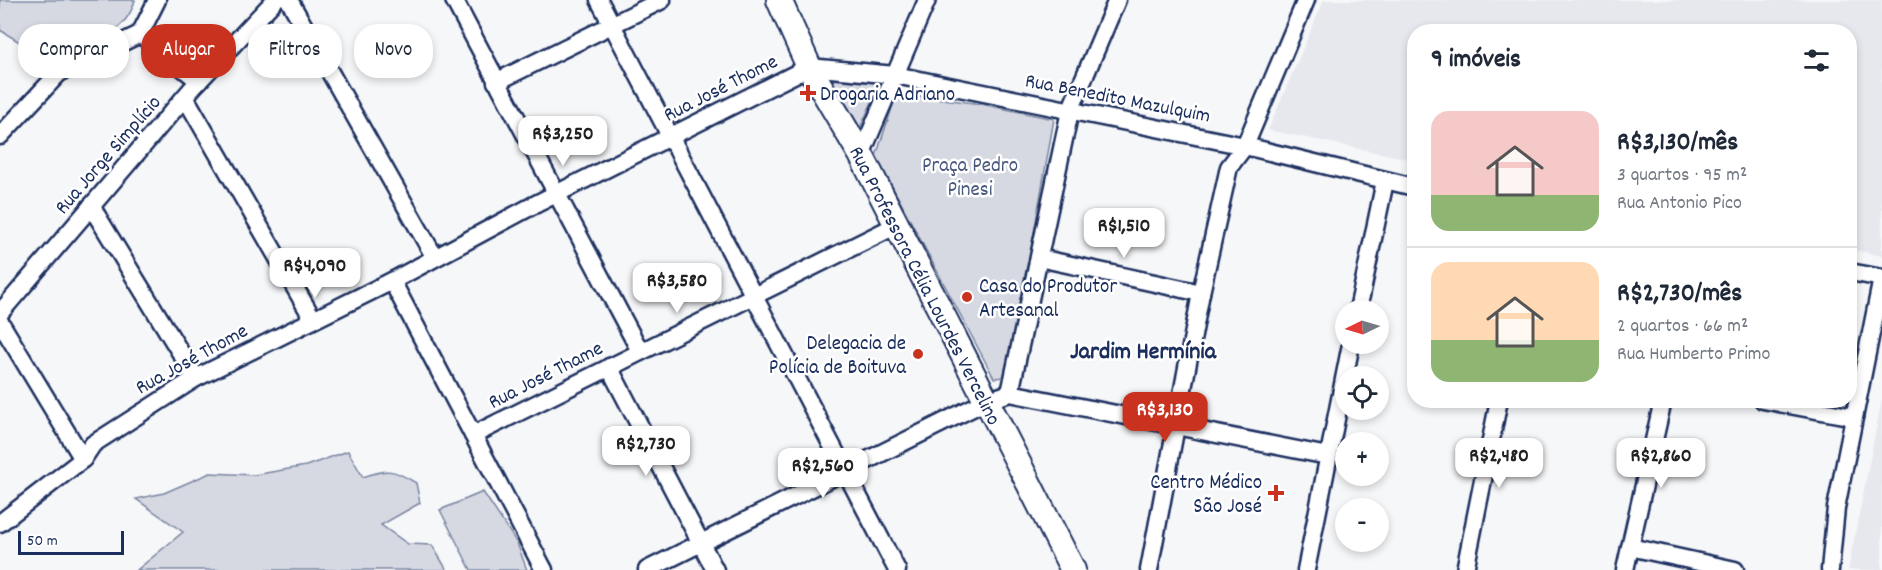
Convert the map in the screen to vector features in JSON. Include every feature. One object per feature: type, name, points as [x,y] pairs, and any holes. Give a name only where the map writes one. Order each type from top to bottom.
[{"type":"main road","name":"Rua Professora Célia Lourdes Vercelino","points":[[779,0],[809,67],[861,155],[1073,570]]},
{"type":"street","points":[[0,136],[59,73],[140,34],[157,0]]},
{"type":"street","name":"Rua Jorge Simplício","points":[[0,313],[184,97],[275,0]]},
{"type":"street","points":[[289,0],[434,256]]},
{"type":"street","points":[[454,0],[640,351]]},
{"type":"street","points":[[599,0],[897,570]]},
{"type":"street","points":[[496,82],[662,0]]},
{"type":"street","points":[[861,155],[927,0]]},
{"type":"street","points":[[1010,393],[1070,111],[1117,0]]},
{"type":"street","points":[[1149,570],[1201,293],[1229,167],[1245,146],[1306,0]]},
{"type":"street","points":[[140,34],[199,81]]},
{"type":"street","name":"Rua José Thome","points":[[0,523],[83,459],[93,444],[196,378],[392,281],[434,256],[557,192],[670,138],[809,67]]},
{"type":"street","name":"Rua Benedito Mazulquim","points":[[809,67],[895,75],[1245,146],[1407,186]]},
{"type":"street","points":[[184,97],[313,319]]},
{"type":"street","points":[[1360,300],[1385,181]]},
{"type":"street","points":[[91,206],[196,378]]},
{"type":"street","name":"Rua José Thame","points":[[473,435],[897,225]]},
{"type":"street","points":[[1039,258],[1201,293]]},
{"type":"street","points":[[1857,273],[1882,278],[1857,402]]},
{"type":"street","points":[[392,281],[544,570]]},
{"type":"street","points":[[0,322],[83,459]]},
{"type":"street","points":[[1306,570],[1349,354]]},
{"type":"street","points":[[609,367],[715,570]]},
{"type":"street","points":[[647,570],[846,469],[986,401],[1010,393],[1176,428],[1328,456]]},
{"type":"street","points":[[1465,570],[1497,408]]},
{"type":"street","points":[[1625,570],[1661,408]]},
{"type":"street","points":[[1806,408],[1854,417]]},
{"type":"street","points":[[1830,570],[1836,508],[1856,408]]},
{"type":"street","points":[[1630,547],[1735,570]]},
{"type":"shaded area","points":[[1324,0],[1882,0],[1882,256],[1857,251],[1857,24],[1407,24],[1407,159],[1268,130]]},
{"type":"shaded area","points":[[1882,399],[1882,570],[1848,570]]},
{"type":"green space","points":[[0,0],[135,0],[130,13],[121,24],[18,24],[18,41],[0,30]]},
{"type":"green space","points":[[840,75],[881,83],[860,128],[833,82],[834,77]]},
{"type":"green space","name":"Praça Pedro Pinesi","points":[[897,93],[981,104],[1054,119],[1013,352],[1005,377],[994,378],[876,156]]},
{"type":"green space","points":[[348,451],[363,477],[390,471],[416,483],[420,503],[381,525],[408,544],[432,545],[447,570],[137,570],[183,532],[136,499],[164,493],[210,473],[254,475],[306,466]]},
{"type":"green space","points":[[483,492],[517,543],[527,570],[471,570],[440,510]]},
{"type":"place","name":"Drogaria Adriano","points":[[808,93]]},
{"type":"place","name":"Casa do Produtor Artesanal","points":[[967,297]]},
{"type":"place","name":"Delegacia de Polícia de Boituva","points":[[918,354]]},
{"type":"place","name":"Centro Médico São José","points":[[1276,493]]},
{"type":"district","name":"Jardim Hermínia","points":[[1143,350]]}]
